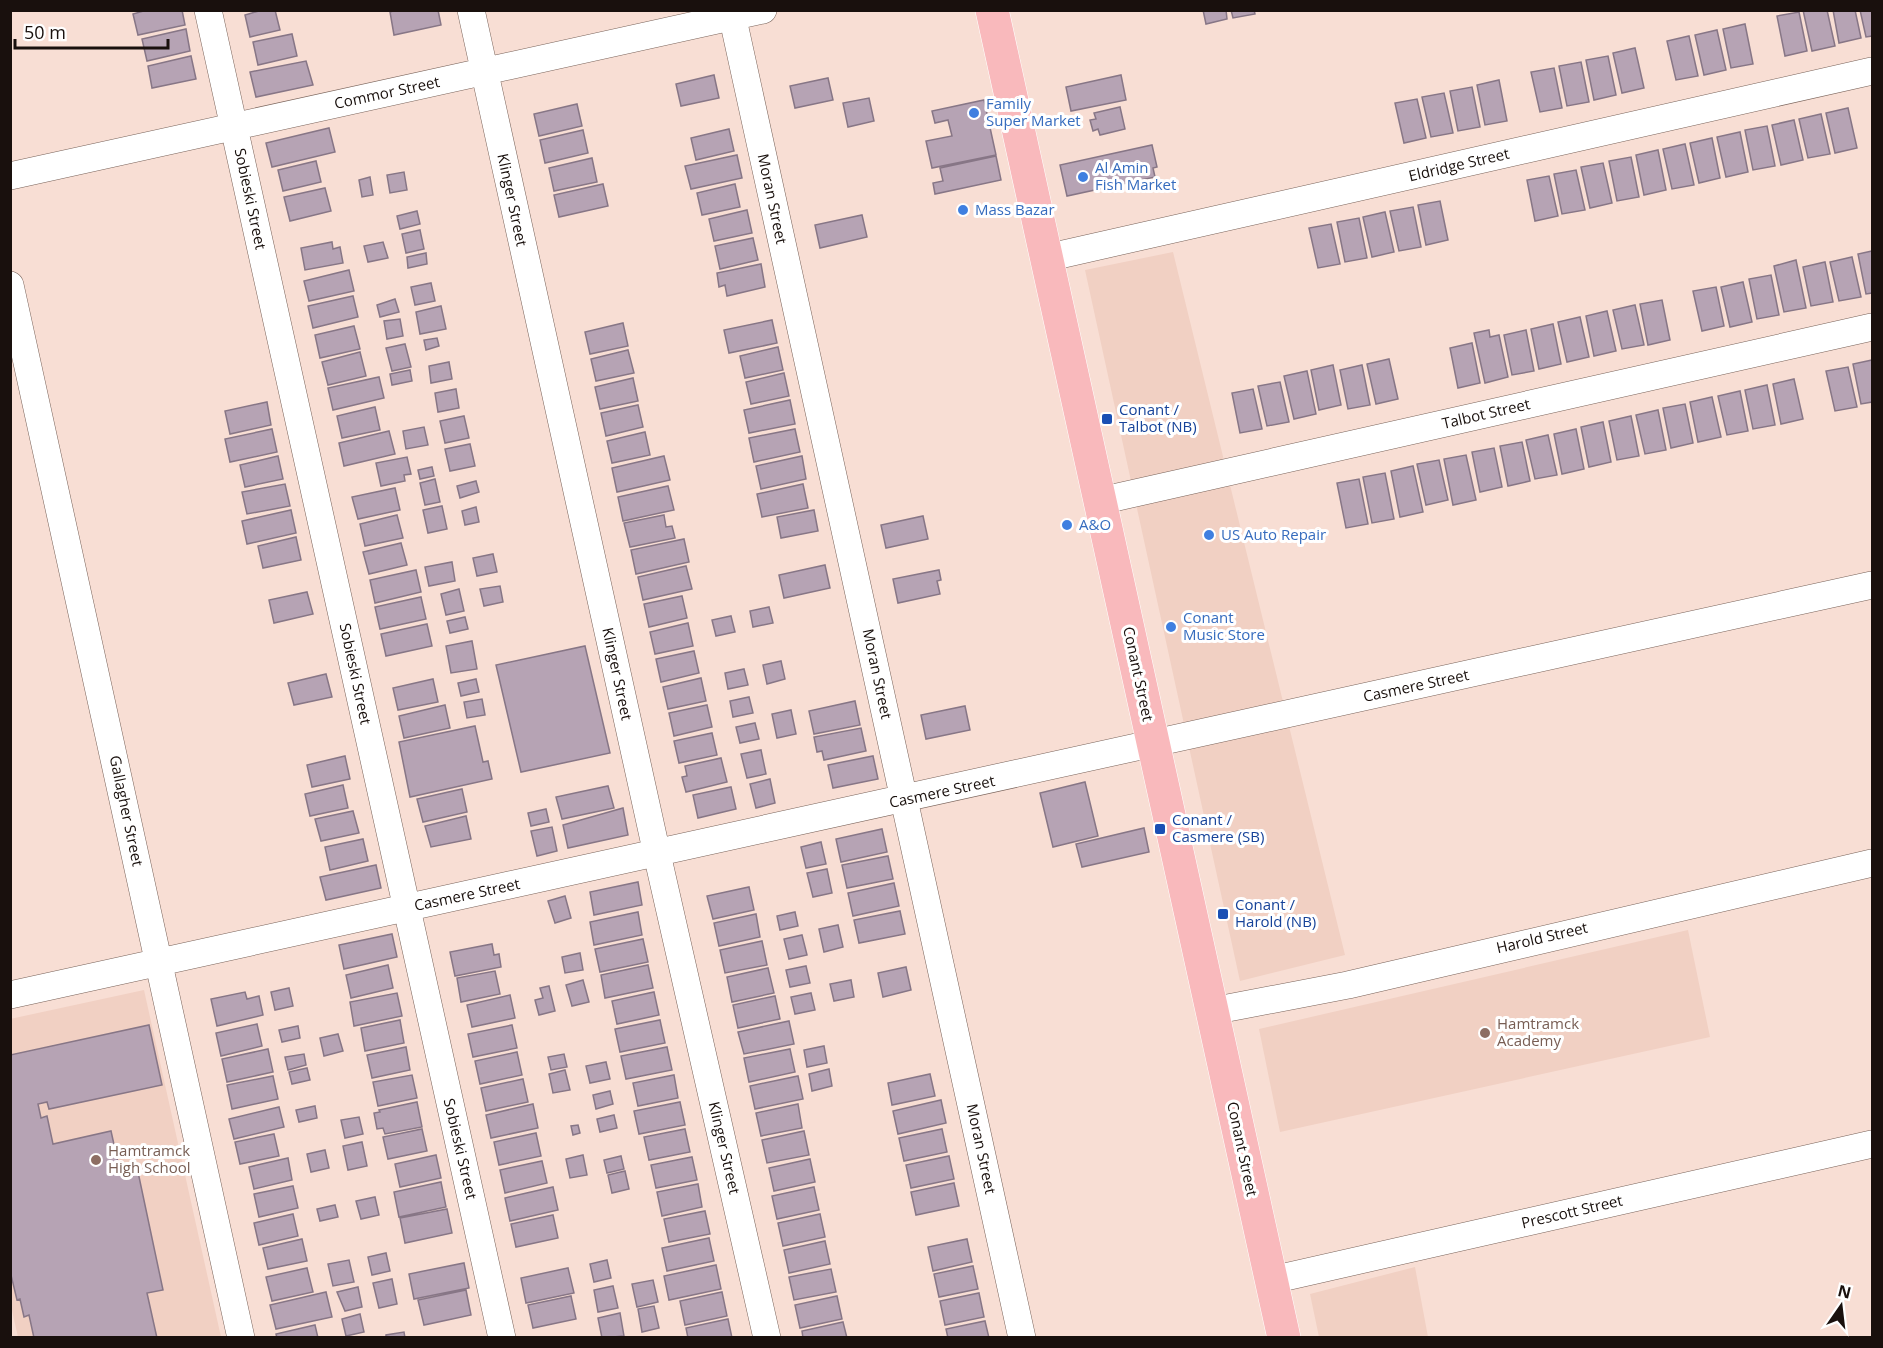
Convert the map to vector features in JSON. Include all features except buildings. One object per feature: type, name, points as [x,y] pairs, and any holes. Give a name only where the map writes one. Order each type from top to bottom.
[{"type":"main road","name":"Conant Street","points":[[992,10],[1284,1338]]},
{"type":"street","name":"Sobieski Street","points":[[208,10],[502,1338]]},
{"type":"street","name":"Klinger Street","points":[[471,10],[657,854],[767,1338]]},
{"type":"street","name":"Commor Street","points":[[10,176],[484,72],[732,14],[763,10]]},
{"type":"street","name":"Moran Street","points":[[732,14],[1022,1338]]},
{"type":"street","name":"Eldridge Street","points":[[1046,258],[1872,71]]},
{"type":"street","name":"Gallagher Street","points":[[10,285],[241,1338]]},
{"type":"street","name":"Talbot Street","points":[[1100,501],[1872,327]]},
{"type":"street","name":"Casmere Street","points":[[10,995],[905,800],[1872,585]]},
{"type":"street","name":"Harold Street","points":[[1212,1011],[1348,985],[1872,863]]},
{"type":"street","name":"Prescott Street","points":[[1272,1280],[1872,1144]]},
{"type":"shaded area","points":[[1173,252],[1345,955],[1240,981],[1085,270]]},
{"type":"shaded area","name":"Hamtramck Academy","points":[[1688,930],[1710,1037],[1280,1132],[1259,1029]]},
{"type":"shaded area","name":"Hamtramck High School","points":[[144,990],[221,1337],[18,1337],[10,1302],[10,1019]]},
{"type":"shaded area","points":[[1415,1267],[1428,1337],[1319,1337],[1310,1294]]},
{"type":"place","name":"Family Super Market","points":[[974,113]]},
{"type":"place","name":"Al Amin Fish Market","points":[[1083,177]]},
{"type":"place","name":"Mass Bazar","points":[[963,210]]},
{"type":"place","name":"Conant / Talbot (NB)","points":[[1107,419]]},
{"type":"place","name":"A&O","points":[[1067,525]]},
{"type":"place","name":"US Auto Repair","points":[[1209,535]]},
{"type":"place","name":"Conant Music Store","points":[[1171,627]]},
{"type":"place","name":"Conant / Casmere (SB)","points":[[1160,829]]},
{"type":"place","name":"Conant / Harold (NB)","points":[[1223,914]]},
{"type":"place","name":"Hamtramck Academy","points":[[1485,1033]]},
{"type":"place","name":"Hamtramck High School","points":[[96,1160]]}]
